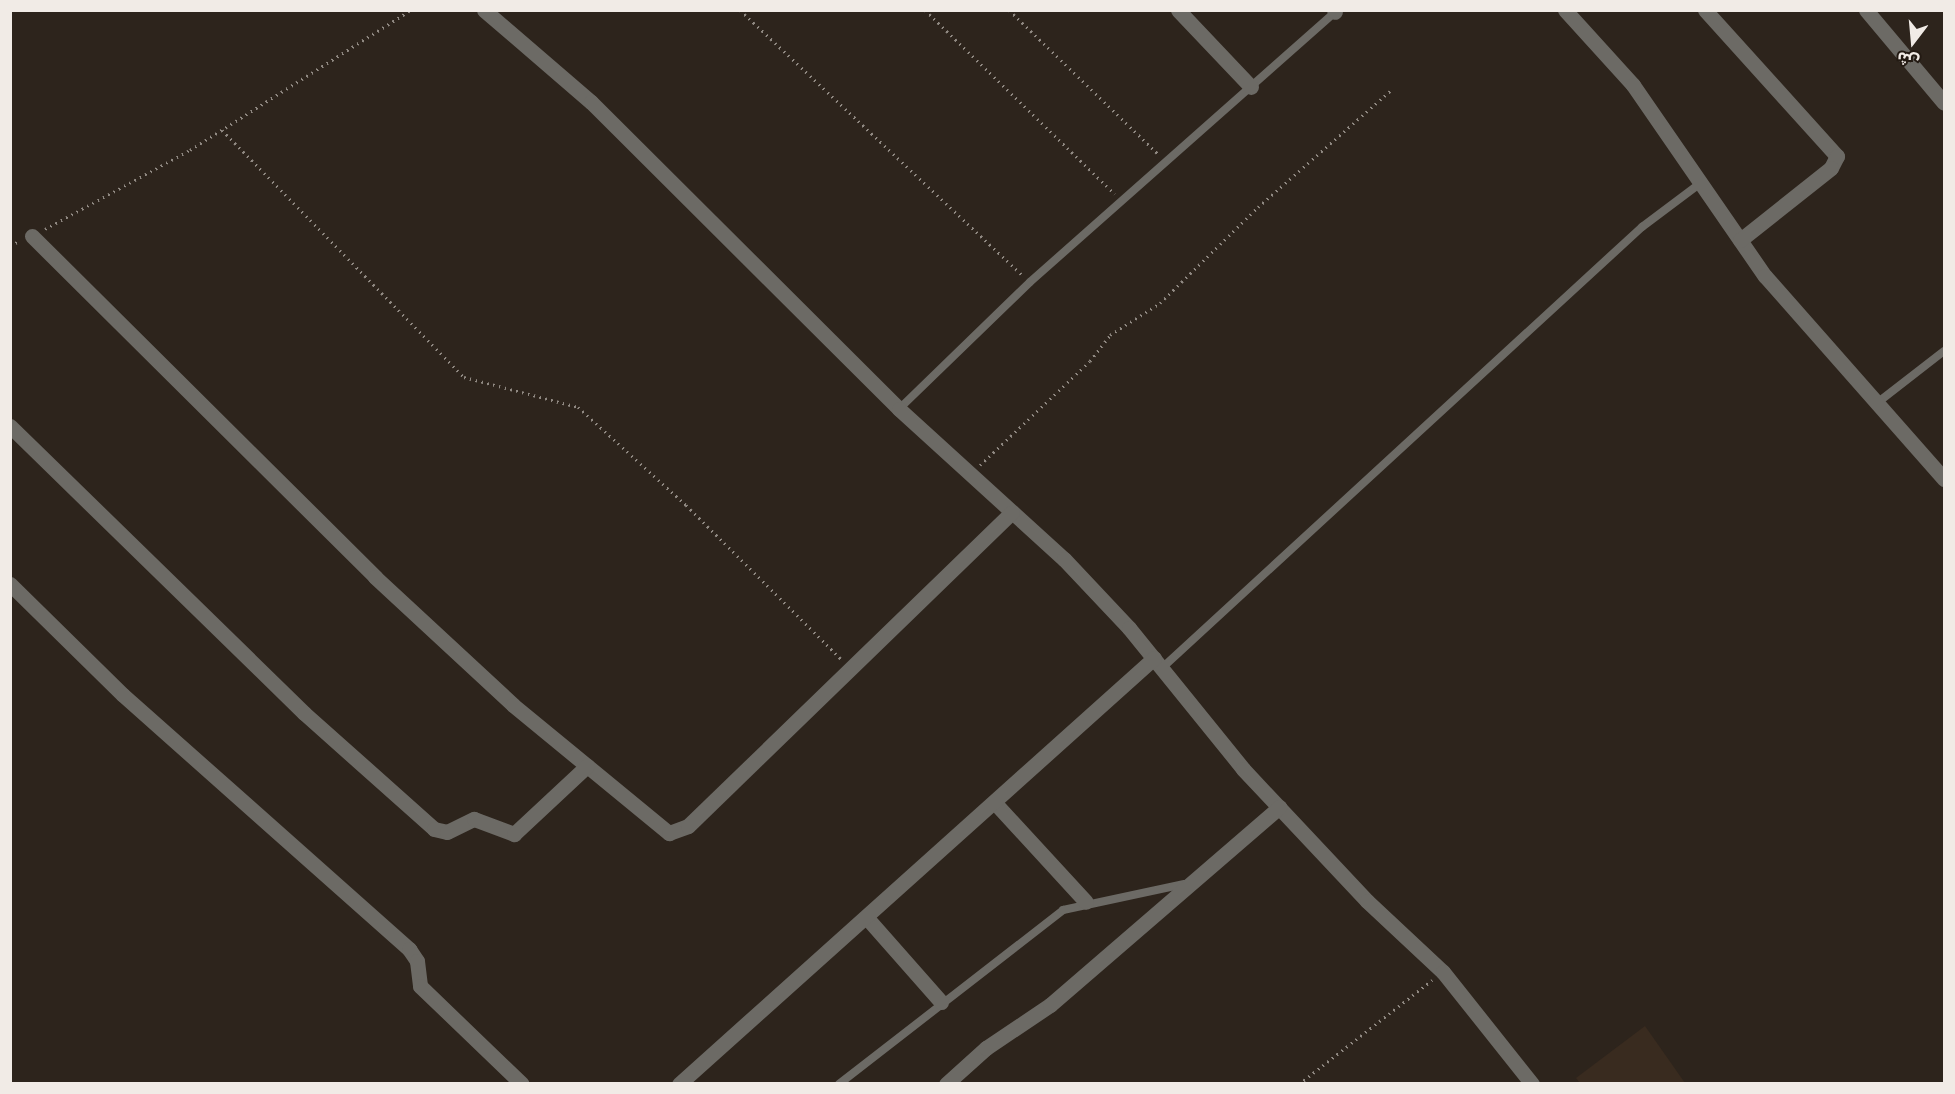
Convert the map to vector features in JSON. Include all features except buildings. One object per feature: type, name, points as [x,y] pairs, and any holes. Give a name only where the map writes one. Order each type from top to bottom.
[{"type":"street","points":[[484,10],[591,102],[898,409],[1093,589],[1279,807],[1443,972],[1532,1083]]},
{"type":"street","points":[[1178,10],[1251,87]]},
{"type":"street","points":[[1565,10],[1634,85],[1740,240],[1944,479]]},
{"type":"street","points":[[1705,10],[1837,156],[1831,168],[1740,240]]},
{"type":"street","points":[[1866,10],[1944,103]]},
{"type":"street","points":[[32,236],[375,577],[587,766],[659,827],[676,834],[1012,512]]},
{"type":"street","points":[[10,426],[304,712],[434,829],[447,832],[474,819],[514,834],[587,766]]},
{"type":"street","points":[[10,584],[123,694],[409,949],[417,961],[420,986],[522,1083]]},
{"type":"street","points":[[679,1083],[995,803],[1158,663]]},
{"type":"street","points":[[995,803],[1086,902]]},
{"type":"street","points":[[946,1083],[986,1048],[1050,1005],[1279,807]]},
{"type":"street","points":[[867,918],[941,1002]]},
{"type":"lane","points":[[898,409],[1030,282],[1124,204],[1166,161],[1335,11]]},
{"type":"lane","points":[[1158,663],[1642,227],[1702,182]]},
{"type":"lane","points":[[1877,402],[1944,351]]},
{"type":"lane","points":[[839,1083],[1063,910],[1086,902],[1193,882]]},
{"type":"path","points":[[10,245],[32,236],[222,130],[411,10]]},
{"type":"path","points":[[740,10],[1030,282]]},
{"type":"path","points":[[926,10],[1124,204]]},
{"type":"path","points":[[1009,10],[1166,161]]},
{"type":"path","points":[[970,474],[1090,360],[1110,335],[1160,303],[1258,207],[1390,91]]},
{"type":"path","points":[[222,130],[464,377],[578,407],[686,505],[850,669]]},
{"type":"path","points":[[1299,1083],[1443,972]]},
{"type":"shaded area","points":[[1645,1026],[1685,1083],[1580,1083],[1576,1078]]}]
